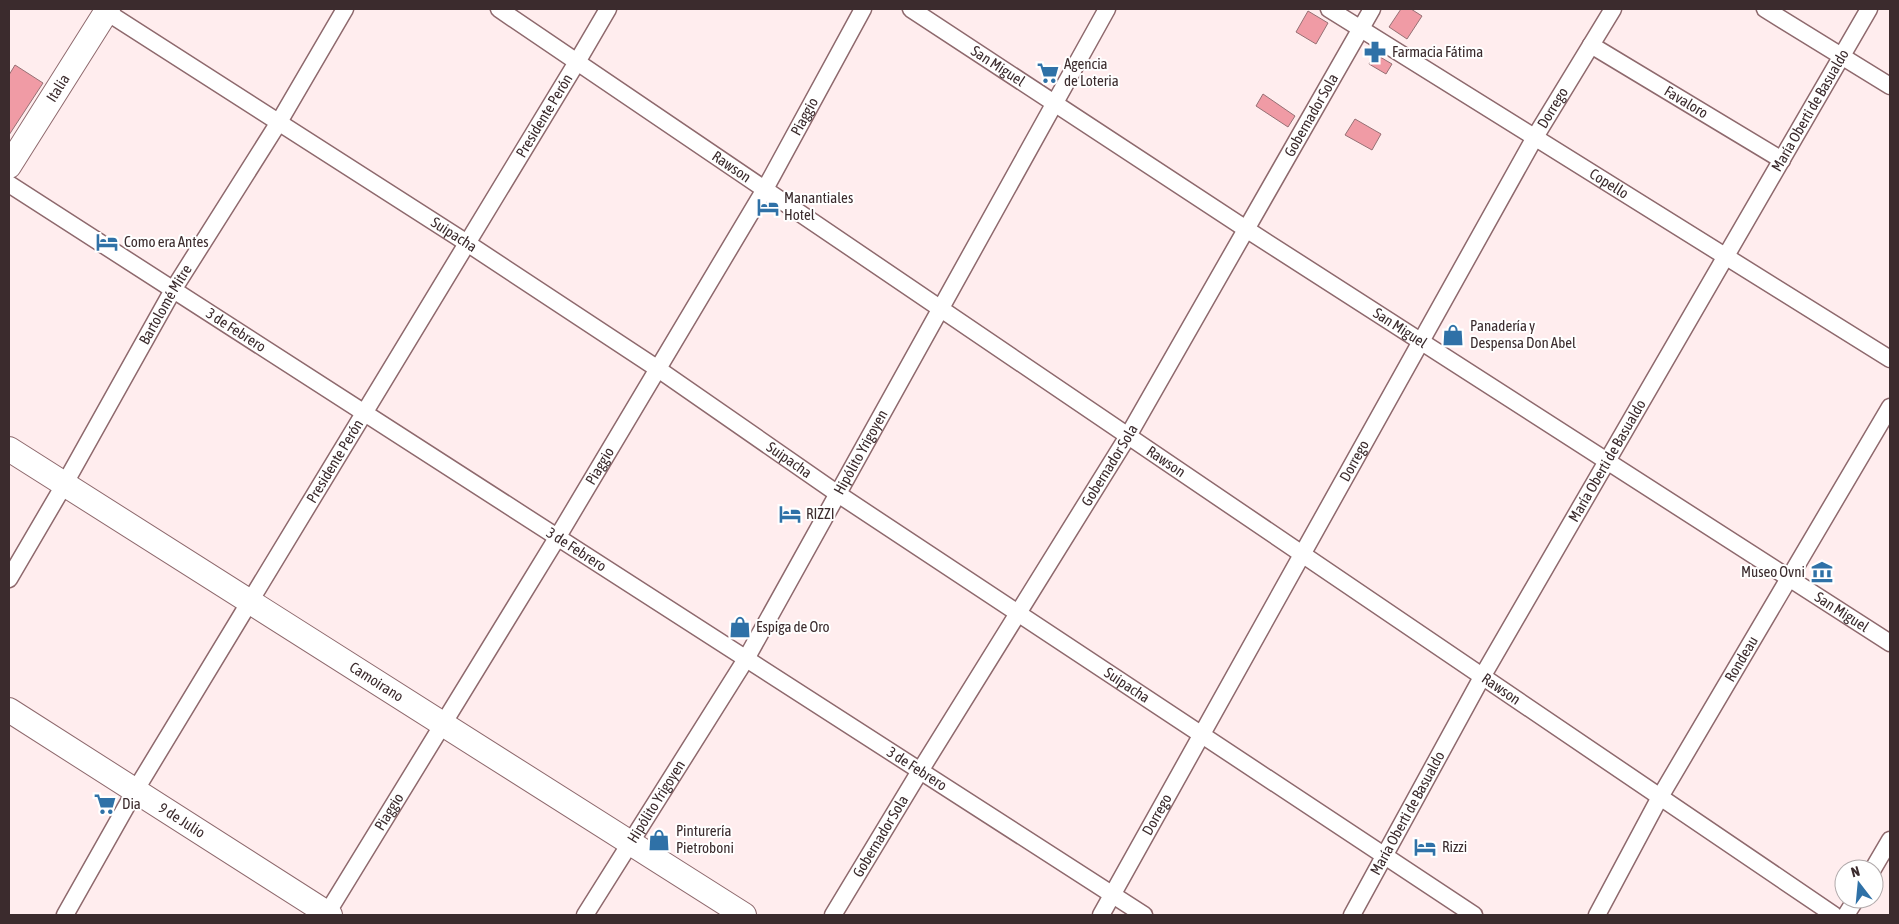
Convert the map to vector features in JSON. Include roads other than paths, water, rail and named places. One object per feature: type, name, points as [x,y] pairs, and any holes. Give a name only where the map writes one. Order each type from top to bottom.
[{"type":"street","name":"Bartolomé Mitre","points":[[9,579],[173,290],[279,122],[345,9]]},
{"type":"street","name":"Rawson","points":[[499,9],[1834,915]]},
{"type":"street","name":"Presidente Perón","points":[[64,915],[135,791],[578,62],[608,9]]},
{"type":"street","name":"Piaggio","points":[[327,915],[558,538],[765,189],[863,9]]},
{"type":"street","name":"San Miguel","points":[[911,9],[1246,230],[1890,643]]},
{"type":"street","name":"Hipólito Yrigoyen","points":[[586,915],[746,659],[1107,9]]},
{"type":"street","name":"Copello","points":[[1329,9],[1890,359]]},
{"type":"street","name":"Gobernador Sola","points":[[833,915],[1128,436],[1372,9]]},
{"type":"street","name":"Dorrego","points":[[1101,915],[1535,136],[1613,9]]},
{"type":"street","points":[[1765,9],[1890,86]]},
{"type":"street","name":"María Oberti de Basualdo","points":[[1352,915],[1482,676],[1869,9]]},
{"type":"street","name":"Suipacha","points":[[106,10],[658,369],[838,494],[1474,915]]},
{"type":"street","name":"Italia","points":[[9,166],[106,10]]},
{"type":"street","name":"Favaloro","points":[[1591,45],[1782,160]]},
{"type":"street","name":"3 de Febrero","points":[[9,184],[1144,915]]},
{"type":"street","name":"Rondeau","points":[[1597,915],[1660,797],[1890,407]]},
{"type":"street","name":"Camoirano","points":[[9,449],[744,915]]},
{"type":"street","name":"9 de Julio","points":[[9,710],[327,915]]},
{"type":"street","points":[[1879,859],[1890,840]]},
{"type":"place","name":"Farmacia Fátima","points":[[1375,52]]},
{"type":"place","name":"Agencia de Loteria","points":[[1048,73]]},
{"type":"place","name":"Manantiales Hotel","points":[[768,207]]},
{"type":"place","name":"Como era Antes","points":[[107,242]]},
{"type":"place","name":"Panadería y Despensa Don Abel","points":[[1453,335]]},
{"type":"place","name":"RIZZI","points":[[790,514]]},
{"type":"place","name":"Museo Ovni","points":[[1822,572]]},
{"type":"place","name":"Espiga de Oro","points":[[740,627]]},
{"type":"place","name":"Dia","points":[[105,804]]},
{"type":"place","name":"Pinturería Pietroboni","points":[[659,840]]},
{"type":"place","name":"Rizzi","points":[[1425,847]]}]
